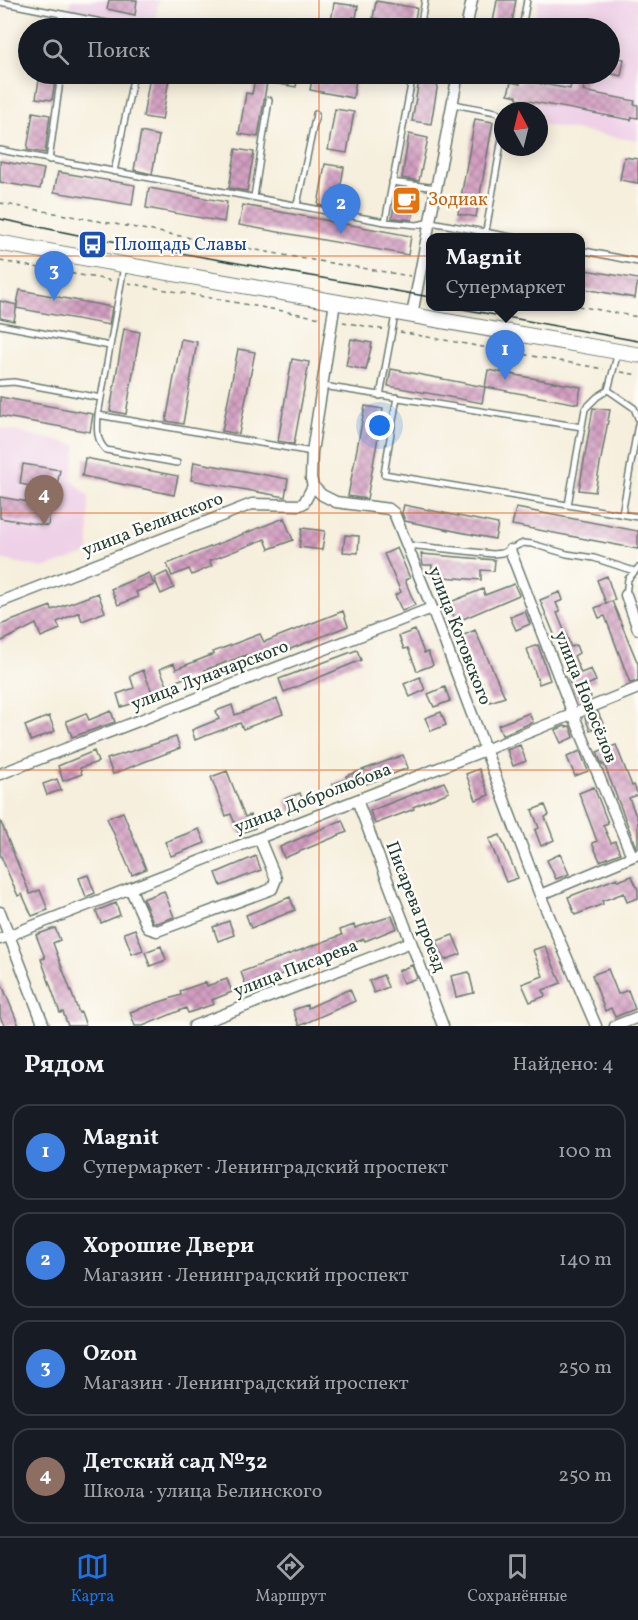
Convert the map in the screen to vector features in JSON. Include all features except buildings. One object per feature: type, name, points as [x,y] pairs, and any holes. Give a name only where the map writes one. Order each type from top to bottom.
[{"type":"main road","points":[[0,243],[638,355]]},
{"type":"street","points":[[468,18],[472,0]]},
{"type":"street","points":[[429,233],[457,84]]},
{"type":"street","points":[[412,315],[426,247]]},
{"type":"street","points":[[313,486],[312,452],[335,302]]},
{"type":"street","name":"улица Котовского","points":[[313,486],[322,495],[336,502],[389,509],[394,513],[540,894],[596,1026]]},
{"type":"street","name":"улица Белинского","points":[[0,602],[252,504],[300,505],[304,503],[313,486]]},
{"type":"street","name":"улица Новосёлов","points":[[510,550],[573,714],[635,855]]},
{"type":"street","points":[[626,595],[638,629]]},
{"type":"street","name":"улица Луначарского","points":[[0,774],[432,608]]},
{"type":"street","name":"улица Добролюбова","points":[[5,938],[638,688]]},
{"type":"street","name":"Писарева проезд","points":[[357,800],[442,1026]]},
{"type":"street","points":[[130,888],[148,927],[157,931],[272,889],[276,879],[259,838]]},
{"type":"street","points":[[540,894],[635,855]]},
{"type":"street","points":[[0,912],[5,938],[44,1026]]},
{"type":"street","name":"улица Писарева","points":[[194,1026],[411,942]]},
{"type":"street","points":[[615,1026],[638,1017]]},
{"type":"lane","points":[[422,18],[425,0]]},
{"type":"lane","points":[[524,18],[527,0]]},
{"type":"lane","points":[[0,2],[77,18]]},
{"type":"lane","points":[[49,160],[60,84]]},
{"type":"lane","points":[[114,172],[132,84]]},
{"type":"lane","points":[[385,222],[410,84]]},
{"type":"lane","points":[[254,197],[269,100]]},
{"type":"lane","points":[[453,104],[494,112]]},
{"type":"lane","points":[[297,205],[316,114]]},
{"type":"lane","points":[[0,150],[385,222],[417,225],[431,222],[496,233]]},
{"type":"lane","points":[[486,231],[499,156]]},
{"type":"lane","points":[[392,182],[437,188]]},
{"type":"lane","points":[[585,251],[638,262]]},
{"type":"lane","points":[[124,265],[96,430],[99,444],[106,450],[177,463]]},
{"type":"lane","points":[[380,396],[396,312]]},
{"type":"lane","points":[[0,325],[110,346]]},
{"type":"lane","points":[[568,505],[585,409],[608,390],[618,351]]},
{"type":"lane","points":[[0,383],[14,382],[101,398]]},
{"type":"lane","points":[[323,386],[582,427]]},
{"type":"lane","points":[[608,390],[634,408],[638,418]]},
{"type":"lane","points":[[397,397],[384,474],[638,517]]},
{"type":"lane","points":[[99,415],[312,452]]},
{"type":"lane","points":[[622,514],[638,424]]},
{"type":"lane","points":[[406,545],[494,554],[510,550],[523,543],[594,558],[636,569],[628,579],[626,595]]},
{"type":"path","points":[[0,203],[300,258],[420,277]]},
{"type":"path","points":[[0,261],[638,375]]},
{"type":"path","points":[[585,307],[638,317]]},
{"type":"shaded area","points":[[71,0],[159,0],[156,18],[85,18],[68,15]]},
{"type":"shaded area","points":[[539,0],[638,0],[638,141],[548,126],[548,102],[515,102],[519,84],[620,84],[620,18],[536,18]]},
{"type":"shaded area","points":[[0,428],[77,445],[71,479],[89,497],[89,553],[43,568],[0,559]]},
{"type":"tram line","points":[[0,219],[78,235],[426,296]]},
{"type":"tram line","points":[[473,311],[638,341]]},
{"type":"place","name":"Зодиак","points":[[407,200]]},
{"type":"place","name":"Хорошие Двери","points":[[341,234]]},
{"type":"place","name":"Площадь Славы","points":[[93,245]]},
{"type":"place","name":"Ozon","points":[[54,301]]},
{"type":"place","name":"Magnit","points":[[505,380]]},
{"type":"place","name":"Детский сад №32","points":[[44,525]]}]
